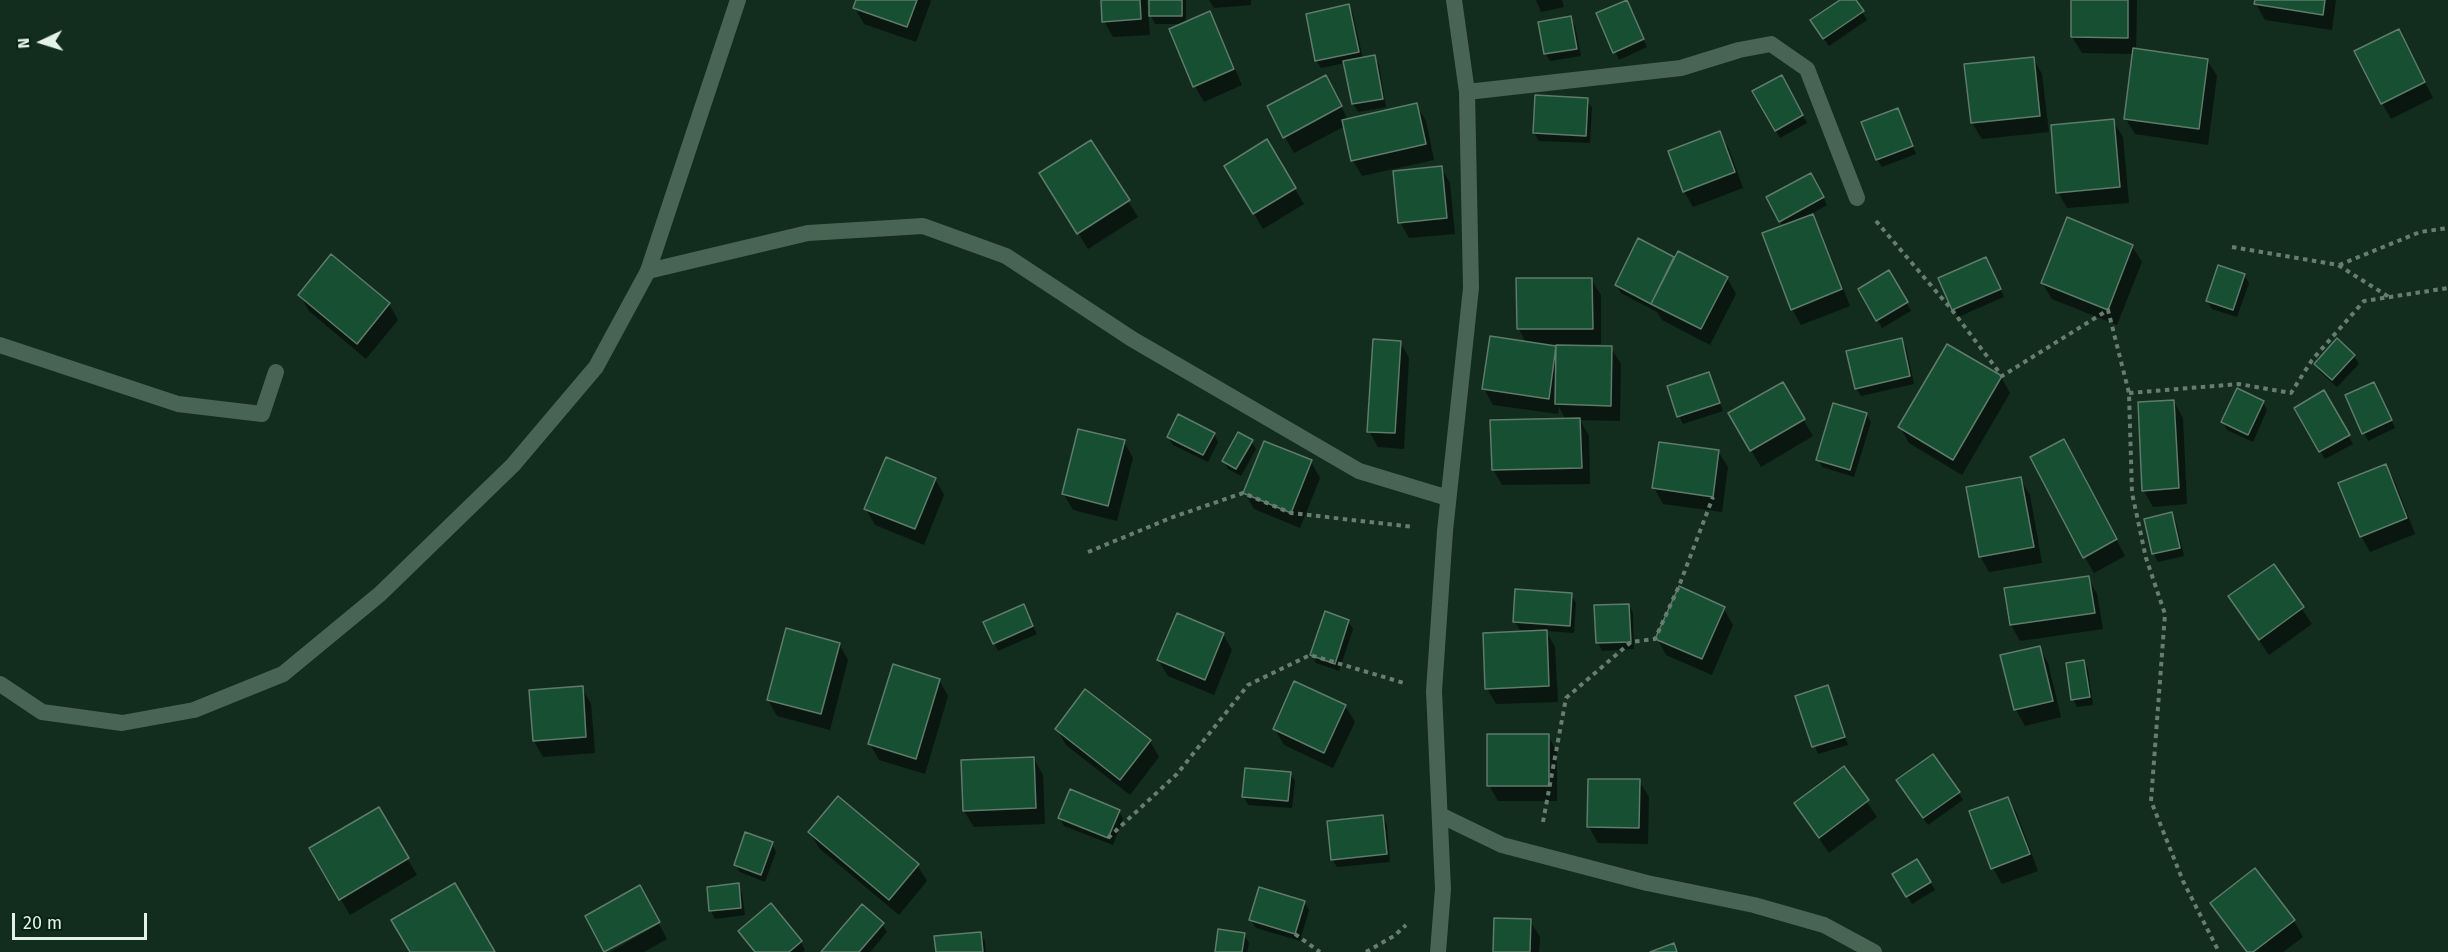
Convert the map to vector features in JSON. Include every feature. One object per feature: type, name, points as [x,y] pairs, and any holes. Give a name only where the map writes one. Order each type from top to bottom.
[{"type":"street","points":[[0,684],[42,712],[122,723],[194,710],[283,674],[380,594],[513,465],[596,367],[648,271],[738,0]]},
{"type":"street","points":[[1438,952],[1443,889],[1434,691],[1445,531],[1470,288],[1467,92],[1454,0]]},
{"type":"street","points":[[1467,92],[1681,68],[1739,50],[1772,44],[1807,69],[1857,198]]},
{"type":"street","points":[[648,271],[808,233],[923,226],[1006,256],[1132,339],[1359,471],[1448,498]]},
{"type":"street","points":[[0,345],[178,404],[262,414],[276,372]]},
{"type":"street","points":[[1440,814],[1502,846],[1647,883],[1754,905],[1814,922],[1874,952]]},
{"type":"path","points":[[1857,198],[1952,310],[2002,376],[2108,310],[2129,393],[2132,493],[2146,558],[2165,614],[2151,801],[2182,881],[2219,952]]},
{"type":"path","points":[[2338,265],[2421,232],[2448,228]]},
{"type":"path","points":[[2232,247],[2338,265],[2390,297]]},
{"type":"path","points":[[2129,393],[2239,384],[2291,393],[2312,360],[2364,301],[2448,288]]},
{"type":"path","points":[[1088,552],[1173,517],[1243,493],[1291,513],[1445,531]]},
{"type":"path","points":[[1502,846],[1543,824],[1566,698],[1631,642],[1655,639],[1713,497]]},
{"type":"path","points":[[1108,838],[1177,774],[1248,685],[1310,655],[1434,691]]},
{"type":"path","points":[[1366,952],[1394,936],[1443,889]]},
{"type":"path","points":[[1295,934],[1320,952]]},
{"type":"building","points":[[856,0],[917,0],[907,27],[853,8]]},
{"type":"building","points":[[1101,0],[1140,0],[1141,19],[1102,22]]},
{"type":"building","points":[[1149,0],[1182,0],[1182,16],[1149,16]]},
{"type":"building","points":[[1627,0],[1644,39],[1613,53],[1596,13]]},
{"type":"building","points":[[1840,0],[1856,0],[1864,11],[1823,39],[1810,20]]},
{"type":"building","points":[[2071,0],[2128,0],[2128,38],[2071,37]]},
{"type":"building","points":[[2255,0],[2325,0],[2323,15],[2254,4]]},
{"type":"building","points":[[1349,4],[1359,52],[1315,61],[1306,14]]},
{"type":"building","points":[[1210,11],[1234,69],[1193,87],[1169,29]]},
{"type":"building","points":[[1571,16],[1577,49],[1544,54],[1538,22]]},
{"type":"building","points":[[2399,29],[2425,82],[2381,104],[2354,51]]},
{"type":"building","points":[[2133,48],[2208,59],[2199,129],[2124,119]]},
{"type":"building","points":[[1375,55],[1383,99],[1352,104],[1343,61]]},
{"type":"building","points":[[2034,57],[2040,116],[1971,123],[1964,64]]},
{"type":"building","points":[[1326,75],[1342,106],[1283,138],[1267,106]]},
{"type":"building","points":[[1782,75],[1803,115],[1775,131],[1752,91]]},
{"type":"building","points":[[1535,95],[1588,98],[1586,136],[1533,133]]},
{"type":"building","points":[[1417,103],[1426,144],[1351,161],[1342,120]]},
{"type":"building","points":[[1898,108],[1913,146],[1876,160],[1861,122]]},
{"type":"building","points":[[2114,119],[2120,187],[2056,193],[2051,125]]},
{"type":"building","points":[[1720,131],[1735,172],[1683,192],[1668,151]]},
{"type":"building","points":[[1267,139],[1296,188],[1253,214],[1224,166]]},
{"type":"building","points":[[1091,140],[1130,200],[1077,234],[1039,173]]},
{"type":"building","points":[[1442,166],[1447,218],[1398,223],[1393,171]]},
{"type":"building","points":[[1811,173],[1824,197],[1779,222],[1766,197]]},
{"type":"building","points":[[1813,214],[1842,289],[1791,310],[1762,233]]},
{"type":"building","points":[[2067,217],[2133,245],[2108,310],[2041,283]]},
{"type":"building","points":[[1638,238],[1674,257],[1651,304],[1615,285]]},
{"type":"building","points":[[1678,251],[1728,277],[1701,329],[1651,304]]},
{"type":"building","points":[[331,254],[390,303],[357,344],[298,295]]},
{"type":"building","points":[[1986,257],[2001,289],[1952,310],[1938,278]]},
{"type":"building","points":[[2218,265],[2245,274],[2233,310],[2206,301]]},
{"type":"building","points":[[1889,270],[1908,302],[1876,321],[1858,289]]},
{"type":"building","points":[[1516,278],[1592,278],[1593,329],[1517,329]]},
{"type":"building","points":[[1490,336],[1556,346],[1549,399],[1482,389]]},
{"type":"building","points":[[1902,338],[1910,376],[1855,389],[1846,351]]},
{"type":"building","points":[[2337,338],[2355,355],[2332,380],[2314,364]]},
{"type":"building","points":[[1373,339],[1401,341],[1395,433],[1367,432]]},
{"type":"building","points":[[1947,344],[2002,376],[1953,460],[1898,427]]},
{"type":"building","points":[[1556,345],[1612,346],[1611,406],[1555,404]]},
{"type":"building","points":[[1709,372],[1720,403],[1677,417],[1667,386]]},
{"type":"building","points":[[1783,382],[1805,419],[1750,451],[1728,413]]},
{"type":"building","points":[[2374,382],[2392,420],[2362,434],[2345,395]]},
{"type":"building","points":[[2237,388],[2264,401],[2248,435],[2221,422]]},
{"type":"building","points":[[2324,390],[2350,435],[2319,452],[2294,408]]},
{"type":"building","points":[[2174,400],[2179,488],[2142,491],[2138,402]]},
{"type":"building","points":[[1833,403],[1867,413],[1850,470],[1816,460]]},
{"type":"building","points":[[1178,414],[1215,433],[1203,455],[1167,437]]},
{"type":"building","points":[[1580,418],[1582,468],[1492,470],[1490,420]]},
{"type":"building","points":[[1078,429],[1125,440],[1108,506],[1062,494]]},
{"type":"building","points":[[1238,432],[1253,440],[1236,469],[1222,461]]},
{"type":"building","points":[[2064,439],[2117,539],[2083,558],[2030,457]]},
{"type":"building","points":[[1264,441],[1312,460],[1291,513],[1243,493]]},
{"type":"building","points":[[1659,442],[1719,450],[1713,497],[1652,488]]},
{"type":"building","points":[[886,457],[936,478],[915,529],[864,509]]},
{"type":"building","points":[[2386,464],[2407,518],[2360,537],[2338,483]]},
{"type":"building","points":[[2021,477],[2034,547],[1979,557],[1966,487]]},
{"type":"building","points":[[2172,512],[2180,548],[2152,554],[2144,519]]},
{"type":"building","points":[[2274,564],[2304,607],[2259,640],[2228,596]]},
{"type":"building","points":[[2089,576],[2095,613],[2010,625],[2004,588]]},
{"type":"building","points":[[1679,586],[1725,607],[1702,659],[1655,639]]},
{"type":"building","points":[[1515,589],[1572,593],[1570,626],[1513,622]]},
{"type":"building","points":[[1024,604],[1033,626],[993,644],[983,622]]},
{"type":"building","points":[[1629,604],[1631,642],[1596,643],[1594,605]]},
{"type":"building","points":[[1325,611],[1349,620],[1335,664],[1310,655]]},
{"type":"building","points":[[1177,613],[1224,633],[1205,680],[1157,660]]},
{"type":"building","points":[[786,628],[840,643],[821,714],[767,700]]},
{"type":"building","points":[[1547,630],[1549,686],[1485,689],[1483,633]]},
{"type":"building","points":[[2040,646],[2053,701],[2014,710],[2000,655]]},
{"type":"building","points":[[2084,660],[2090,697],[2071,700],[2066,663]]},
{"type":"building","points":[[893,664],[940,679],[916,759],[868,744]]},
{"type":"building","points":[[1294,681],[1346,705],[1324,753],[1273,729]]},
{"type":"building","points":[[1828,685],[1845,737],[1812,747],[1795,696]]},
{"type":"building","points":[[583,686],[586,737],[533,741],[529,690]]},
{"type":"building","points":[[1085,689],[1151,740],[1120,780],[1055,729]]},
{"type":"building","points":[[1487,734],[1549,734],[1549,786],[1487,786]]},
{"type":"building","points":[[1933,754],[1960,792],[1923,818],[1896,780]]},
{"type":"building","points":[[1034,757],[1036,808],[963,811],[961,760]]},
{"type":"building","points":[[1844,766],[1869,800],[1819,838],[1794,803]]},
{"type":"building","points":[[1245,768],[1291,772],[1288,801],[1242,797]]},
{"type":"building","points":[[1588,779],[1640,779],[1639,828],[1587,827]]},
{"type":"building","points":[[1070,789],[1120,810],[1108,838],[1058,818]]},
{"type":"building","points":[[838,796],[919,864],[889,900],[808,832]]},
{"type":"building","points":[[2008,797],[2030,854],[1991,869],[1969,811]]},
{"type":"building","points":[[379,807],[409,858],[339,900],[309,848]]},
{"type":"building","points":[[1383,815],[1387,854],[1331,860],[1327,821]]},
{"type":"building","points":[[745,832],[773,842],[761,875],[734,865]]},
{"type":"building","points":[[1917,859],[1931,882],[1906,897],[1892,874]]},
{"type":"building","points":[[2255,868],[2295,920],[2253,952],[2247,952],[2210,903]]},
{"type":"building","points":[[455,883],[495,952],[410,952],[391,920]]},
{"type":"building","points":[[739,883],[741,908],[709,911],[707,887]]},
{"type":"building","points":[[640,885],[660,922],[604,952],[585,916]]},
{"type":"building","points":[[1259,887],[1305,901],[1295,934],[1249,920]]},
{"type":"building","points":[[771,903],[802,941],[789,952],[755,952],[738,931]]},
{"type":"building","points":[[862,904],[884,923],[859,952],[821,952]]},
{"type":"building","points":[[1494,918],[1531,919],[1530,952],[1493,952]]},
{"type":"building","points":[[1218,929],[1245,933],[1242,952],[1215,952]]},
{"type":"building","points":[[981,932],[983,952],[936,952],[934,936]]},
{"type":"building","points":[[1674,943],[1677,952],[1650,952]]}]
